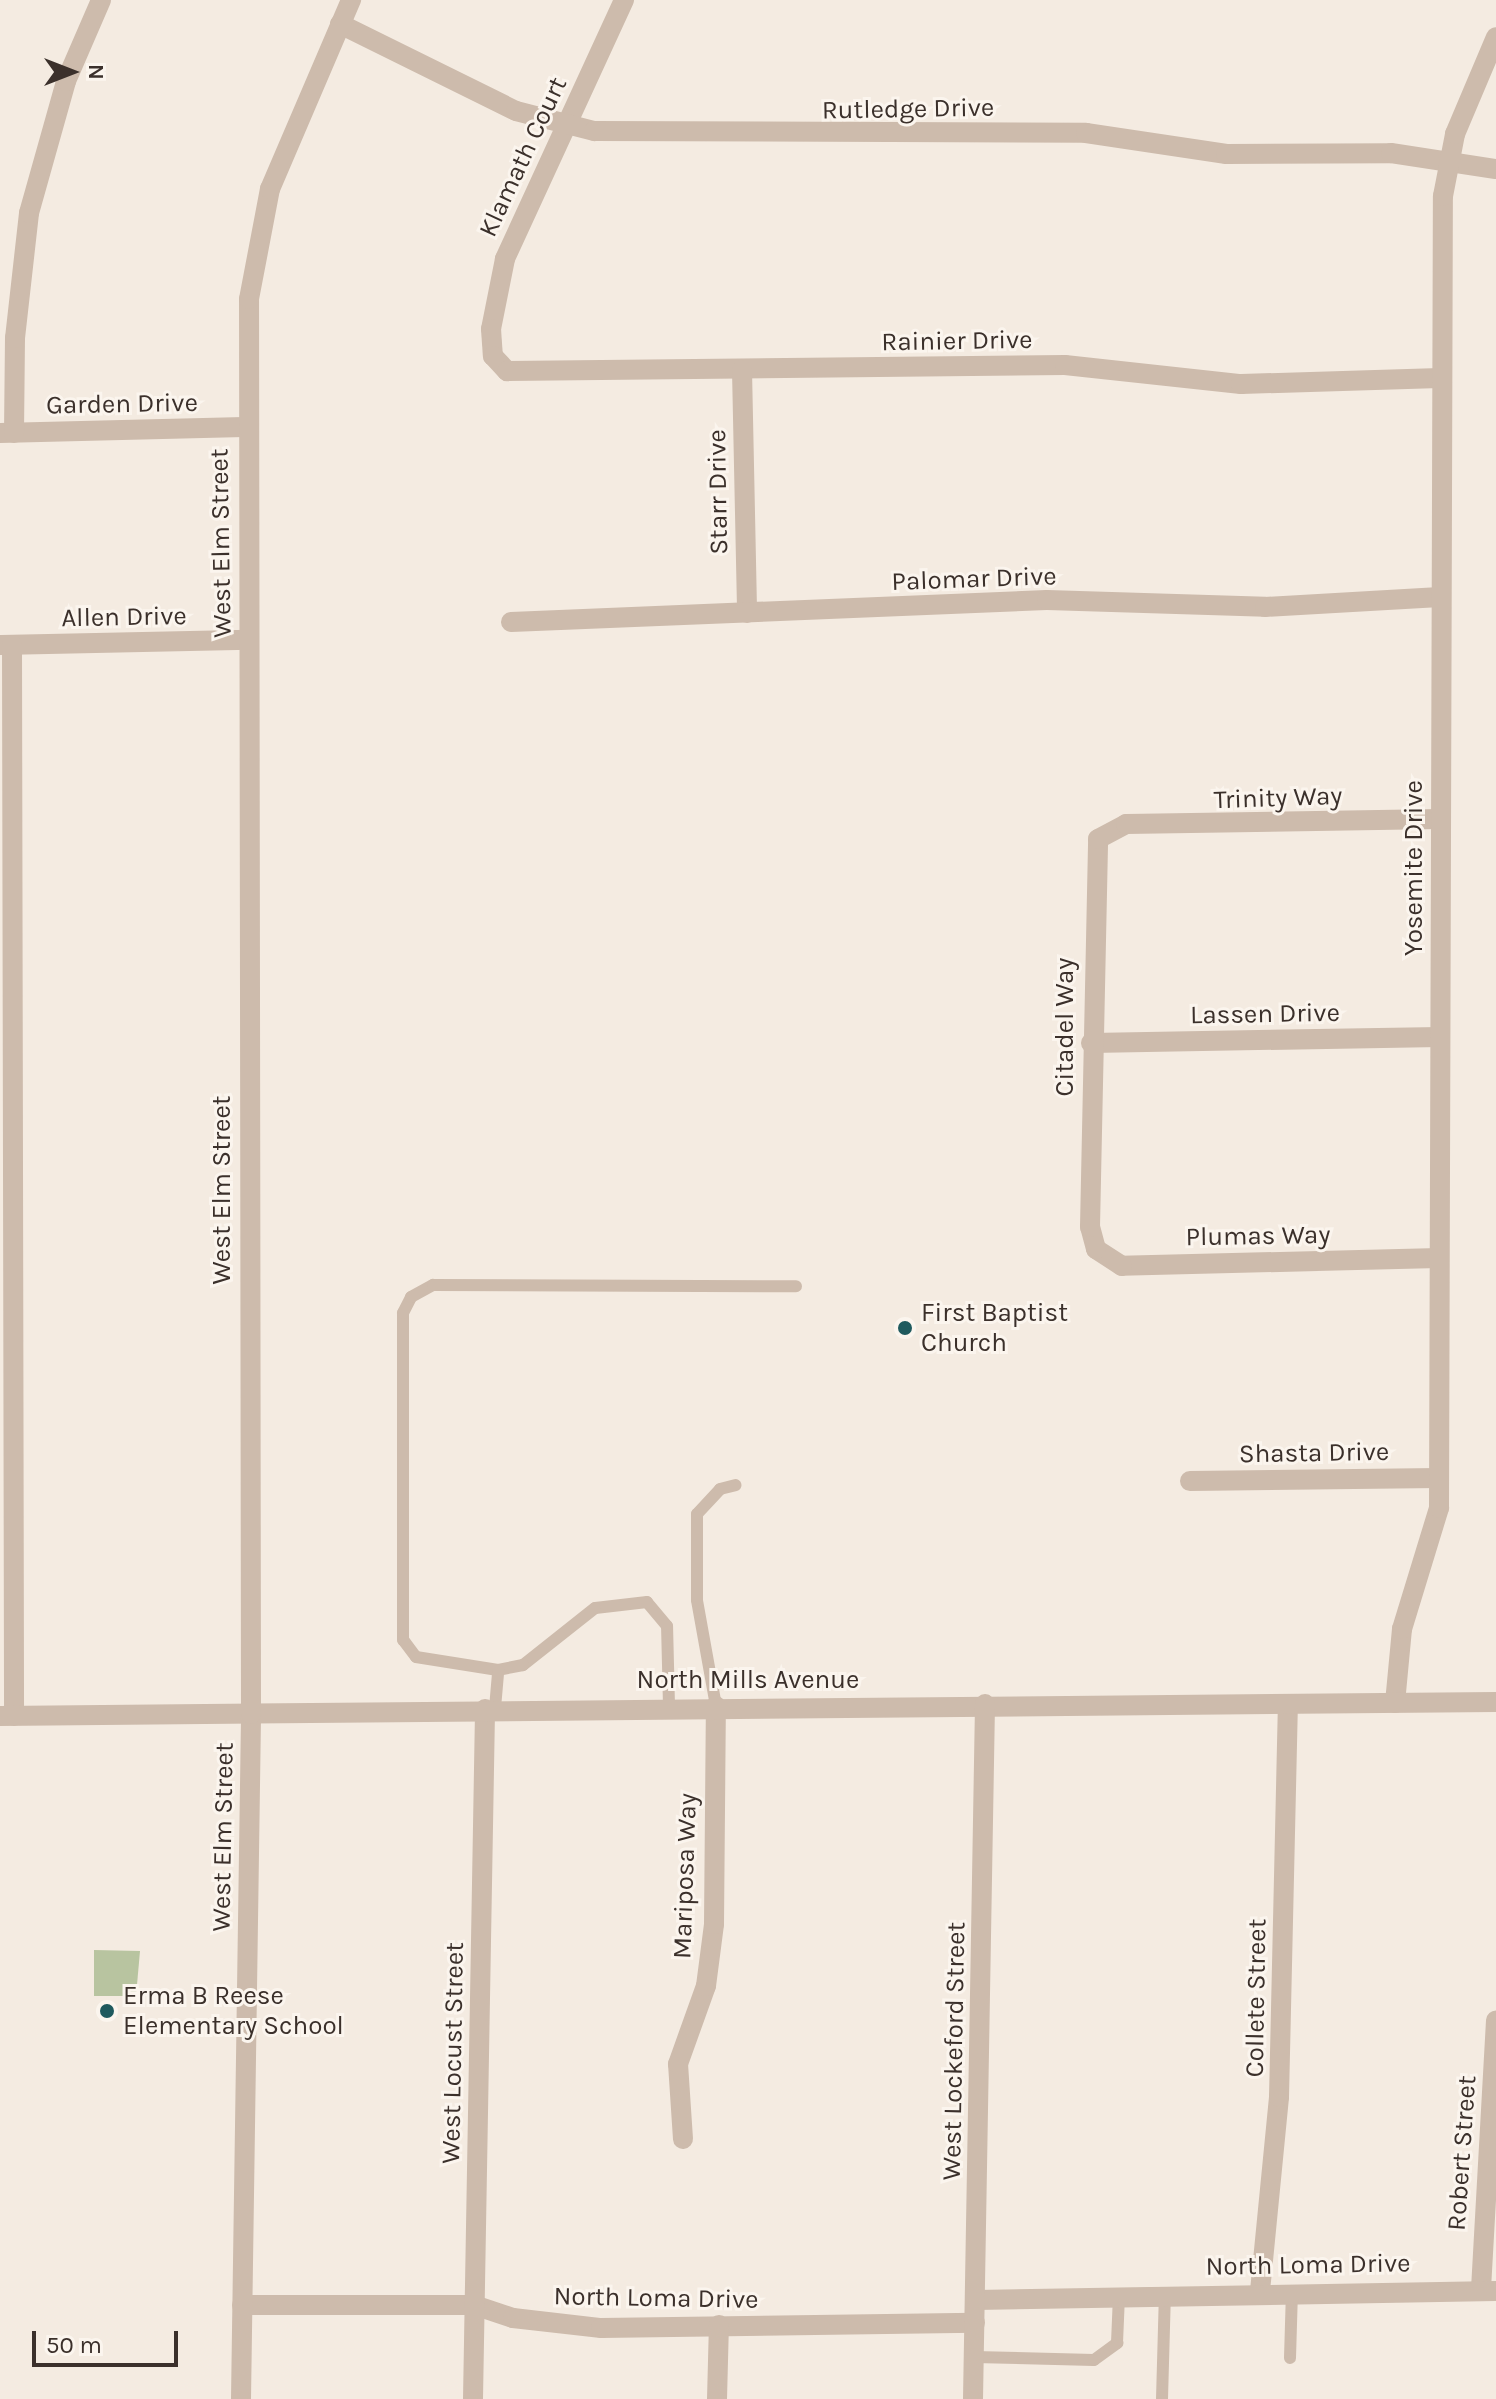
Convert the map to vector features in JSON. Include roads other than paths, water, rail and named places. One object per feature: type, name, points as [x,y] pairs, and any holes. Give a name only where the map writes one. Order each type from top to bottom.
[{"type":"street","points":[[7,433],[32,201],[66,81],[101,0]]},
{"type":"street","name":"West Elm Street","points":[[241,2399],[251,1714],[249,640],[244,427],[249,299],[270,189],[351,0]]},
{"type":"street","name":"Klamath Court","points":[[492,343],[505,259],[624,0]]},
{"type":"street","name":"Rutledge Drive","points":[[340,24],[433,75],[564,126],[642,134],[1086,133],[1226,154],[1391,153],[1496,169]]},
{"type":"street","name":"Yosemite Drive","points":[[1395,1703],[1402,1629],[1432,1547],[1439,1478],[1440,378],[1449,161],[1496,37]]},
{"type":"street","name":"Rainier Drive","points":[[492,343],[499,365],[529,376],[1065,365],[1241,384],[1440,378]]},
{"type":"street","name":"Starr Drive","points":[[742,370],[747,613]]},
{"type":"street","name":"Garden Drive","points":[[7,433],[244,427]]},
{"type":"street","name":"Palomar Drive","points":[[511,622],[1047,600],[1265,607],[1440,597]]},
{"type":"street","name":"Allen Drive","points":[[6,645],[249,640]]},
{"type":"street","points":[[6,645],[7,1716]]},
{"type":"street","name":"Trinity Way","points":[[1117,826],[1440,819]]},
{"type":"street","name":"Citadel Way","points":[[1093,1239],[1093,857],[1098,839],[1117,826]]},
{"type":"street","name":"Lassen Drive","points":[[1091,1043],[1440,1037]]},
{"type":"street","name":"Plumas Way","points":[[1093,1239],[1106,1261],[1122,1266],[1439,1258]]},
{"type":"street","name":"Shasta Drive","points":[[1190,1481],[1439,1478]]},
{"type":"street","name":"North Mills Avenue","points":[[7,1716],[669,1706],[1496,1702]]},
{"type":"street","name":"West Lockeford Street","points":[[973,2399],[985,1704]]},
{"type":"street","name":"Collete Street","points":[[1260,2291],[1279,2097],[1288,1705]]},
{"type":"street","name":"Mariposa Way","points":[[683,2139],[678,2064],[706,1986],[714,1924],[716,1706]]},
{"type":"street","name":"West Locust Street","points":[[473,2399],[490,1708]]},
{"type":"street","name":"Robert Street","points":[[1488,2290],[1496,2020]]},
{"type":"street","name":"North Loma Drive","points":[[976,2300],[1260,2291],[1488,2290]]},
{"type":"street","name":"North Loma Drive","points":[[242,2305],[474,2305],[564,2326],[975,2323]]},
{"type":"street","points":[[717,2399],[719,2325]]},
{"type":"lane","points":[[669,1706],[667,1626],[647,1602],[595,1608],[523,1665],[498,1670],[416,1657],[403,1640],[403,1313],[411,1297],[433,1285],[796,1286]]},
{"type":"lane","points":[[716,1706],[697,1600],[697,1514],[720,1489],[736,1485]]},
{"type":"lane","points":[[490,1708],[498,1670]]},
{"type":"lane","points":[[1290,2358],[1292,2291]]},
{"type":"lane","points":[[1162,2399],[1165,2294]]},
{"type":"lane","points":[[974,2357],[1094,2360],[1117,2343],[1119,2295]]},
{"type":"place","name":"First Baptist Church","points":[[905,1328]]},
{"type":"place","name":"Erma B Reese Elementary School","points":[[107,2011]]}]
